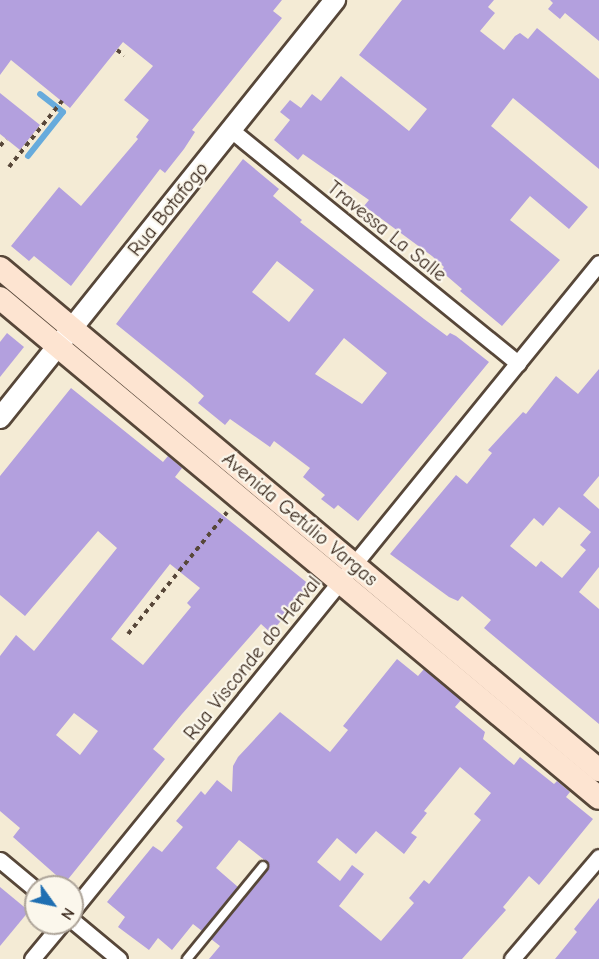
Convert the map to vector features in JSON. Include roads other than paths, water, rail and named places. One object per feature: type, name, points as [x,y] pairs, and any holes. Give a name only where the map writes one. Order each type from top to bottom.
[{"type":"main road","name":"Avenida Getúlio Vargas","points":[[0,268],[72,329],[599,798]]},
{"type":"main road","name":"Avenida Getúlio Vargas","points":[[0,298],[239,498],[354,579],[599,770]]},
{"type":"street","name":"Rua Botafogo","points":[[0,418],[335,0]]},
{"type":"street","name":"Travessa La Salle","points":[[231,130],[518,363]]},
{"type":"street","name":"Rua Visconde do Herval","points":[[84,896],[354,579],[518,363],[599,263]]},
{"type":"street","points":[[512,959],[599,857]]},
{"type":"street","points":[[0,860],[24,880]]},
{"type":"street","points":[[84,930],[119,959]]},
{"type":"street","points":[[32,959],[52,935]]},
{"type":"lane","points":[[187,959],[263,866]]},
{"type":"waterway","points":[[28,156],[63,112],[40,94]]}]
